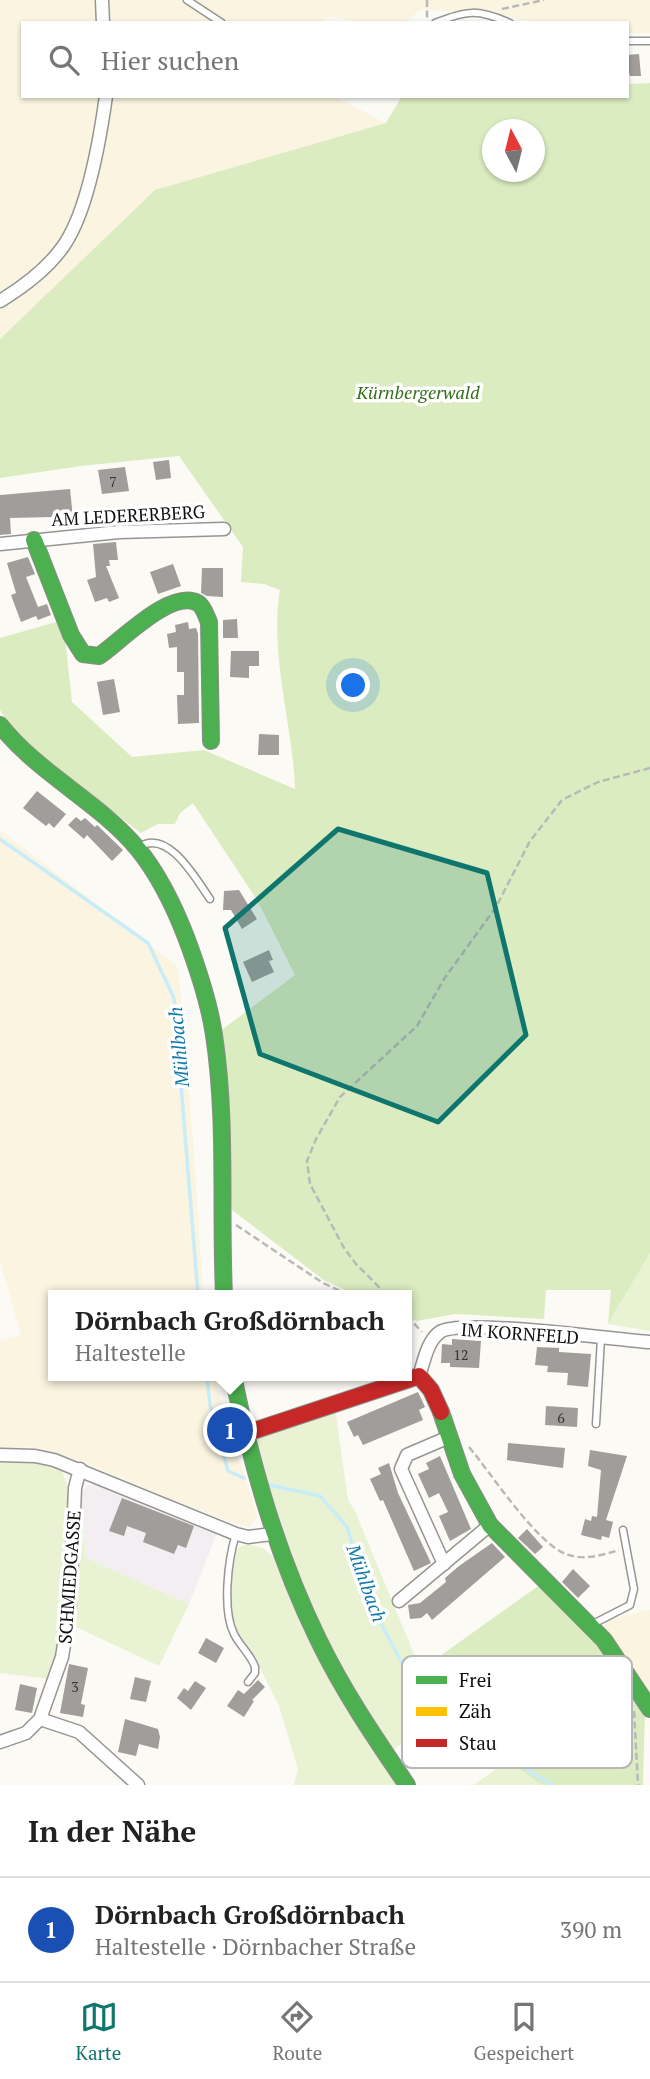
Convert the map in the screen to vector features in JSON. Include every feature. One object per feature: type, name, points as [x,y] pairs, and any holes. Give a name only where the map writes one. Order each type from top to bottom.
[{"type":"street","points":[[102,0],[103,21]]},
{"type":"street","points":[[0,301],[31,280],[62,249],[78,221],[98,142],[106,98]]},
{"type":"street","name":"AM LEDERERBERG","points":[[0,544],[119,532],[224,529]]},
{"type":"street","name":"AM LEDERERBERG","points":[[34,540],[71,635],[83,654],[99,656],[164,606],[188,600],[196,601],[209,622],[211,741]]},
{"type":"street","points":[[0,725],[21,750],[137,848],[157,875],[185,932],[206,999],[214,1034],[219,1078],[224,1290]]},
{"type":"street","name":"IM KORNFELD","points":[[432,1342],[439,1333],[463,1327],[650,1342]]},
{"type":"street","points":[[419,1376],[432,1342]]},
{"type":"street","points":[[412,1378],[419,1376]]},
{"type":"street","points":[[419,1376],[439,1405],[450,1442],[475,1501],[490,1525],[615,1656]]},
{"type":"street","points":[[234,1381],[244,1434],[272,1534],[289,1580],[324,1655],[366,1727],[407,1785]]},
{"type":"street","points":[[244,1434],[276,1426],[401,1381]]},
{"type":"street","points":[[444,1563],[401,1469],[407,1455],[450,1442]]},
{"type":"street","points":[[0,1455],[35,1456],[80,1469],[236,1534],[248,1537],[272,1534]]},
{"type":"street","name":"SCHMIEDGASSE","points":[[40,1719],[67,1637],[71,1607],[75,1488],[80,1469]]},
{"type":"street","points":[[399,1601],[490,1525]]},
{"type":"street","points":[[632,1687],[642,1707]]},
{"type":"street","points":[[0,1742],[26,1733],[40,1719],[79,1732],[138,1785]]},
{"type":"lane","points":[[187,0],[219,21]]},
{"type":"lane","points":[[441,21],[463,13],[488,13],[506,21]]},
{"type":"lane","points":[[629,41],[650,41]]},
{"type":"lane","points":[[137,848],[149,842],[166,847],[180,858],[211,899]]},
{"type":"lane","points":[[596,1424],[601,1338]]},
{"type":"lane","points":[[589,1626],[630,1605],[634,1598],[623,1530]]},
{"type":"lane","points":[[236,1534],[229,1564],[228,1609],[233,1632],[255,1667],[255,1673],[248,1682]]},
{"type":"path","points":[[427,0],[427,21]]},
{"type":"path","points":[[488,13],[544,0]]},
{"type":"path","points":[[382,1290],[344,1248],[310,1185],[307,1161],[316,1139],[341,1097],[417,1026],[444,979],[496,907],[530,841],[562,800],[598,782],[650,768]]},
{"type":"path","points":[[220,1215],[338,1290]]},
{"type":"path","points":[[412,1322],[432,1342]]},
{"type":"path","points":[[412,1324],[416,1326]]},
{"type":"path","points":[[450,1442],[470,1447],[508,1499],[551,1545],[567,1555],[588,1557],[626,1549]]},
{"type":"path","points":[[638,1785],[642,1707]]},
{"type":"highlighted area","points":[[338,829],[487,873],[526,1035],[438,1122],[260,1054],[225,928]]},
{"type":"shaded area","points":[[0,0],[650,0],[650,33],[629,33],[629,21],[526,21],[503,15],[421,9],[407,21],[353,21],[328,16],[323,21],[21,21],[21,98],[337,98],[386,123],[155,190],[0,339]]},
{"type":"shaded area","points":[[0,830],[178,967],[203,1290],[48,1290],[48,1381],[216,1381],[232,1448],[242,1467],[257,1516],[250,1527],[175,1501],[81,1461],[33,1447],[0,1449],[0,1341],[21,1335],[0,1261]]},
{"type":"shaded area","points":[[99,1484],[217,1533],[189,1604],[86,1558],[80,1508],[81,1493],[87,1485]]},
{"type":"shaded area","points":[[650,1610],[650,1693],[632,1668],[632,1656],[623,1656],[603,1628],[609,1619]]},
{"type":"green space","name":"Kürnbergerwald","points":[[650,83],[650,1253],[608,1324],[611,1290],[546,1290],[544,1319],[455,1314],[417,1321],[412,1319],[412,1290],[346,1290],[325,1281],[232,1210],[219,1032],[295,975],[257,900],[193,803],[180,813],[175,824],[158,824],[141,833],[21,741],[0,710],[0,638],[63,620],[72,702],[132,757],[204,750],[295,789],[277,639],[280,590],[264,584],[241,582],[243,547],[179,456],[0,478],[0,339],[155,190],[386,123],[401,98],[629,98],[629,84]]},
{"type":"green space","points":[[650,1253],[650,1331],[608,1324]]},
{"type":"green space","points":[[335,1408],[348,1500],[355,1511],[415,1656],[402,1656],[402,1744],[392,1751],[348,1678],[309,1602],[277,1522],[256,1440]]},
{"type":"green space","points":[[0,1460],[42,1462],[62,1470],[68,1488],[65,1615],[51,1679],[0,1673]]},
{"type":"green space","points":[[80,1508],[86,1558],[189,1604],[159,1666],[74,1626]]},
{"type":"green space","points":[[249,1544],[263,1548],[274,1558],[399,1785],[294,1785],[298,1769],[279,1706],[252,1652],[234,1628],[231,1598],[234,1555],[239,1547]]},
{"type":"green space","points":[[541,1584],[607,1656],[440,1656]]},
{"type":"green space","points":[[632,1689],[645,1706],[643,1785],[542,1785],[518,1768],[632,1768]]},
{"type":"green space","points":[[498,1768],[518,1768],[542,1785],[473,1785]]},
{"type":"building","points":[[639,54],[641,76],[630,76],[629,55]]},
{"type":"building","points":[[169,460],[171,478],[156,480],[153,462]]},
{"type":"building","points":[[125,467],[129,491],[102,494],[98,470]]},
{"type":"building","points":[[70,489],[74,527],[55,529],[53,517],[10,518],[11,534],[0,535],[0,495]]},
{"type":"building","points":[[116,542],[118,560],[109,560],[110,566],[106,566],[119,598],[109,602],[107,598],[95,602],[87,580],[96,577],[93,544]]},
{"type":"building","points":[[28,557],[35,574],[26,577],[38,607],[47,604],[51,615],[38,620],[36,616],[21,622],[11,595],[16,593],[7,563]]},
{"type":"building","points":[[173,564],[181,586],[158,594],[150,572]]},
{"type":"building","points":[[202,568],[223,568],[223,597],[201,593]]},
{"type":"building","points":[[237,619],[238,638],[223,638],[223,620]]},
{"type":"building","points":[[188,622],[189,629],[196,628],[198,634],[199,723],[178,724],[177,695],[184,695],[184,672],[177,672],[177,647],[169,648],[167,634],[176,632],[175,625]]},
{"type":"building","points":[[231,651],[259,651],[259,666],[249,666],[249,678],[230,677]]},
{"type":"building","points":[[114,679],[120,712],[103,715],[97,682]]},
{"type":"building","points":[[259,734],[279,735],[279,755],[258,755]]},
{"type":"building","points":[[37,791],[66,814],[54,828],[49,823],[46,826],[23,808]]},
{"type":"building","points":[[76,817],[81,821],[85,818],[95,827],[97,825],[123,850],[112,861],[87,835],[84,839],[68,825]]},
{"type":"building","points":[[239,890],[257,919],[242,929],[231,910],[223,910],[224,891]]},
{"type":"building","points":[[269,950],[273,960],[269,961],[274,972],[252,982],[243,962]]},
{"type":"building","points":[[452,1339],[481,1341],[479,1368],[450,1367],[450,1363],[441,1363],[442,1344],[452,1345]]},
{"type":"building","points":[[537,1347],[559,1348],[559,1352],[591,1354],[588,1387],[567,1385],[568,1373],[547,1372],[548,1366],[535,1365]]},
{"type":"building","points":[[418,1392],[425,1407],[419,1410],[423,1420],[363,1445],[358,1435],[354,1437],[347,1422]]},
{"type":"building","points":[[546,1406],[578,1408],[577,1427],[545,1425]]},
{"type":"building","points":[[508,1443],[565,1448],[563,1468],[507,1460]]},
{"type":"building","points":[[590,1450],[627,1456],[606,1520],[613,1522],[609,1538],[602,1536],[601,1540],[581,1535],[585,1519],[591,1521],[592,1516],[597,1517],[601,1470],[588,1466]]},
{"type":"building","points":[[440,1456],[471,1529],[450,1541],[439,1516],[448,1512],[439,1493],[429,1498],[418,1474],[429,1469],[426,1463]]},
{"type":"building","points":[[389,1463],[398,1493],[431,1563],[414,1571],[383,1500],[380,1501],[370,1479],[381,1474],[378,1468]]},
{"type":"building","points":[[122,1498],[194,1526],[186,1548],[178,1545],[174,1554],[143,1542],[146,1533],[127,1526],[124,1536],[109,1531]]},
{"type":"building","points":[[527,1529],[543,1547],[535,1554],[518,1538]]},
{"type":"building","points":[[492,1543],[505,1557],[432,1620],[427,1613],[421,1618],[410,1619],[408,1605],[420,1603],[446,1582],[445,1578],[459,1566]]},
{"type":"building","points":[[573,1569],[590,1586],[578,1598],[562,1582]]},
{"type":"building","points":[[206,1638],[224,1648],[216,1663],[198,1653]]},
{"type":"building","points":[[69,1664],[88,1668],[81,1704],[85,1705],[83,1717],[60,1713]]},
{"type":"building","points":[[135,1677],[151,1681],[146,1702],[130,1699]]},
{"type":"building","points":[[258,1680],[265,1687],[252,1700],[254,1701],[244,1717],[227,1706],[238,1690],[244,1694]]},
{"type":"building","points":[[195,1681],[206,1688],[191,1710],[177,1698],[184,1688],[188,1691]]},
{"type":"building","points":[[20,1684],[37,1688],[32,1713],[15,1710]]},
{"type":"building","points":[[125,1719],[158,1729],[158,1749],[139,1744],[136,1756],[118,1752]]},
{"type":"waterway","name":"Mühlbach","points":[[0,839],[148,943],[174,998],[198,1290]]},
{"type":"waterway","name":"Mühlbach","points":[[208,1381],[210,1405],[228,1471],[244,1478]]},
{"type":"waterway","name":"Mühlbach","points":[[265,1484],[320,1496],[347,1527],[370,1603],[402,1663]]},
{"type":"waterway","name":"Mühlbach","points":[[525,1768],[552,1785]]},
{"type":"traffic: fast","points":[[34,540],[71,635],[83,654],[99,656],[160,609],[174,603],[187,600],[200,605],[209,622],[211,741]]},
{"type":"traffic: fast","points":[[0,725],[33,759],[105,816],[138,849],[153,869],[186,937],[209,1010],[218,1067],[222,1132],[224,1290]]},
{"type":"traffic: fast","points":[[234,1381],[267,1510],[303,1607],[349,1696],[407,1785]]},
{"type":"traffic: fast","points":[[441,1412],[462,1474],[490,1525],[604,1640],[615,1656]]},
{"type":"traffic: fast","points":[[632,1682],[650,1709]]},
{"type":"traffic: jam","points":[[412,1378],[419,1376],[431,1390],[441,1412]]},
{"type":"traffic: jam","points":[[244,1434],[404,1381]]},
{"type":"place","name":"Dörnbach Großdörnbach","points":[[230,1430]]}]
